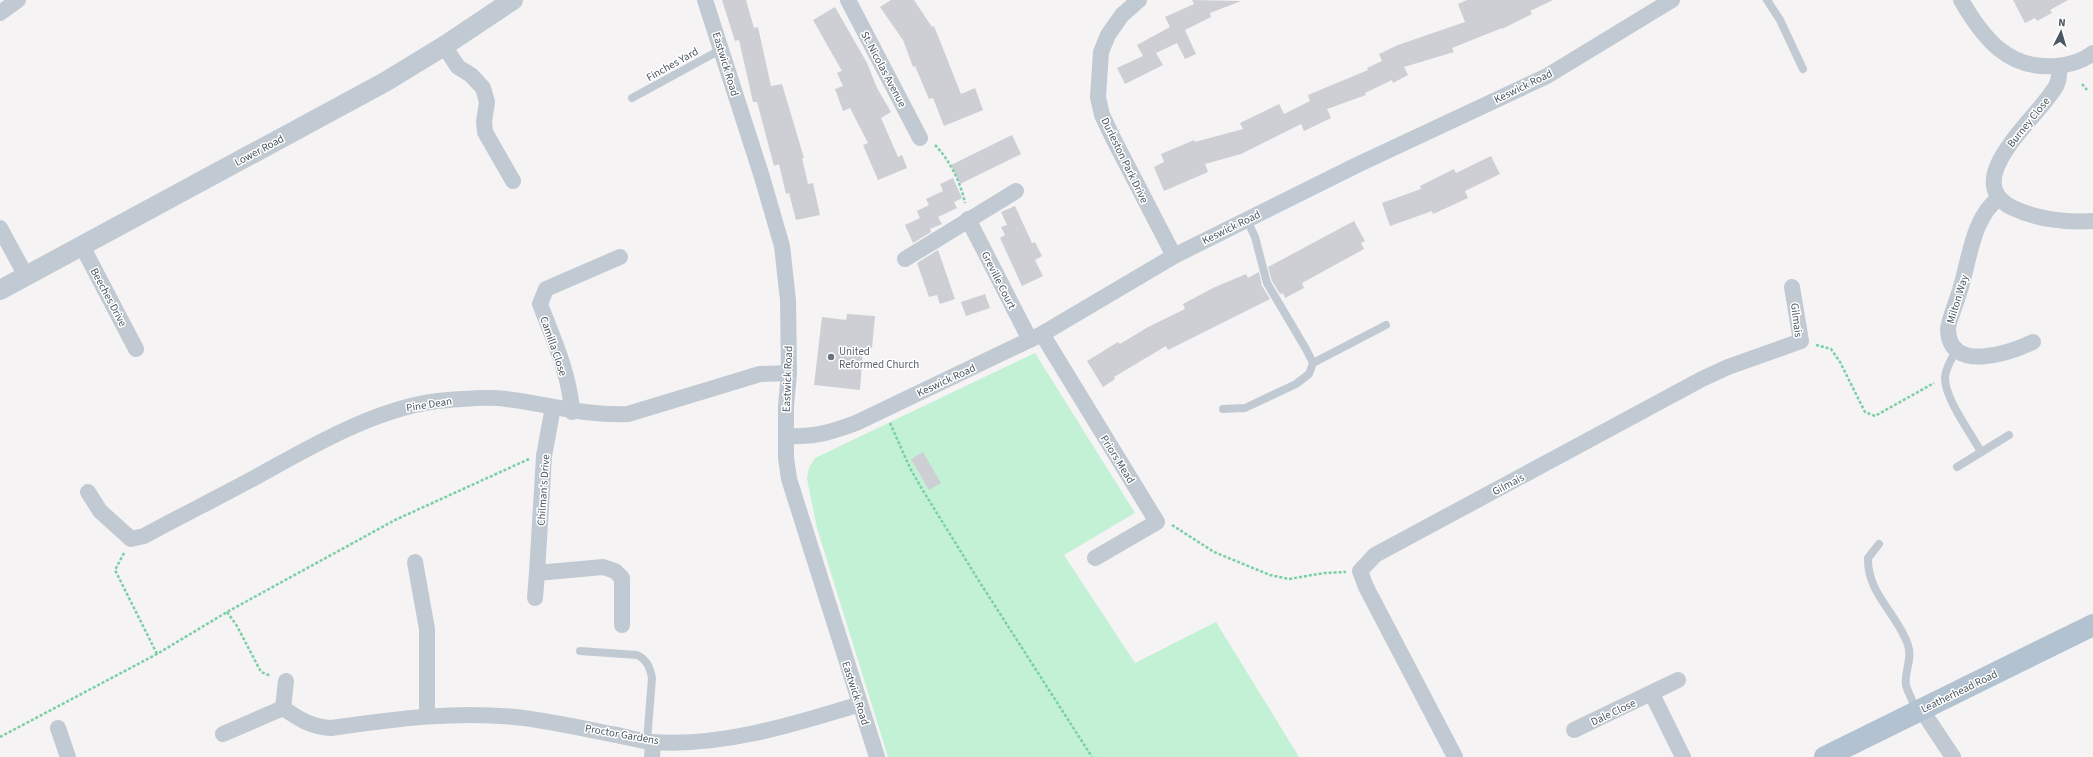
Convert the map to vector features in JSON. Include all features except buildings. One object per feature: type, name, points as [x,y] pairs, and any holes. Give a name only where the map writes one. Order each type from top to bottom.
[{"type":"main road","name":"Leatherhead Road","points":[[1825,757],[2093,625]]},
{"type":"street","points":[[0,13],[18,0]]},
{"type":"street","name":"Eastwick Road","points":[[706,0],[782,246],[788,300],[789,373],[786,458],[789,479],[877,757]]},
{"type":"street","name":"St. Nicolas Avenue","points":[[848,0],[920,138]]},
{"type":"street","name":"Durleston Park Drive","points":[[1139,0],[1122,15],[1108,35],[1101,52],[1098,97],[1102,115],[1111,134],[1174,256]]},
{"type":"street","name":"Keswick Road","points":[[786,436],[805,437],[826,434],[884,409],[1036,337],[1174,256],[1547,76],[1672,0]]},
{"type":"street","points":[[1961,0],[1982,34],[2010,58],[2027,64],[2048,67],[2080,61],[2093,53]]},
{"type":"street","name":"Lower Road","points":[[0,290],[305,125],[444,46],[503,3]]},
{"type":"street","points":[[444,46],[458,67],[471,75],[483,88],[487,102],[484,122],[485,132],[513,181]]},
{"type":"street","name":"Burney Close","points":[[1999,198],[1994,184],[1995,174],[2000,161],[2015,136],[2054,89],[2059,79],[2059,66]]},
{"type":"street","points":[[905,259],[1016,191]]},
{"type":"street","points":[[1999,198],[2008,206],[2032,215],[2093,221]]},
{"type":"street","name":"Milton Way","points":[[1957,349],[1952,344],[1949,336],[1948,323],[1955,308],[1973,244],[1985,211],[1999,198]]},
{"type":"street","name":"Greville Court","points":[[968,219],[1036,337]]},
{"type":"street","points":[[0,228],[26,276]]},
{"type":"street","name":"Beeches Drive","points":[[82,246],[136,349]]},
{"type":"street","name":"Camilla Close","points":[[572,412],[571,395],[540,304],[546,289],[620,257]]},
{"type":"street","name":"Gilmais","points":[[1360,571],[1375,555],[1702,379],[1728,367],[1800,341],[1792,287]]},
{"type":"street","name":"Priors Mead","points":[[1036,337],[1157,522]]},
{"type":"street","points":[[1957,349],[1966,355],[1996,356],[2018,349],[2033,342]]},
{"type":"street","name":"Pine Dean","points":[[132,539],[150,533],[319,442],[388,413],[409,406],[447,400],[504,398],[572,412],[608,415],[628,414],[760,374],[789,373]]},
{"type":"street","name":"Chilman's Drive","points":[[535,598],[544,456],[553,407]]},
{"type":"street","points":[[88,492],[100,511],[132,539]]},
{"type":"street","points":[[1095,558],[1157,522]]},
{"type":"street","points":[[415,562],[427,629],[427,716]]},
{"type":"street","points":[[537,573],[603,567],[615,571],[622,578],[622,625]]},
{"type":"street","points":[[1360,571],[1366,587],[1455,757]]},
{"type":"street","name":"Dale Close","points":[[1574,730],[1652,694],[1678,680]]},
{"type":"street","points":[[223,734],[283,708],[286,681]]},
{"type":"street","points":[[1652,694],[1683,757]]},
{"type":"street","name":"Proctor Gardens","points":[[283,708],[303,722],[317,727],[331,728],[427,716],[476,715],[523,718],[564,724],[651,747],[736,737],[860,704]]},
{"type":"street","points":[[1919,710],[1953,757]]},
{"type":"street","points":[[58,728],[68,757]]},
{"type":"lane","points":[[1767,0],[1780,20],[1803,69]]},
{"type":"lane","name":"Finches Yard","points":[[632,98],[722,49]]},
{"type":"lane","points":[[1247,220],[1255,237],[1268,283],[1313,363]]},
{"type":"lane","points":[[1223,409],[1246,408],[1296,384],[1309,374],[1313,363],[1386,325]]},
{"type":"lane","points":[[1957,349],[1949,364],[1945,377],[1946,389],[1981,452]]},
{"type":"lane","points":[[1956,467],[2009,435]]},
{"type":"lane","points":[[1879,544],[1868,558],[1870,577],[1877,592],[1908,644],[1910,654],[1906,685],[1919,710]]},
{"type":"lane","points":[[580,651],[637,655],[645,659],[651,669],[652,678],[651,747]]},
{"type":"path","points":[[2082,84],[2087,90]]},
{"type":"path","points":[[920,138],[929,139],[944,154],[964,195],[968,219]]},
{"type":"path","points":[[1800,341],[1831,349],[1840,362],[1865,412],[1875,416],[1945,377]]},
{"type":"path","points":[[884,409],[914,475],[979,581],[1092,757]]},
{"type":"path","points":[[0,737],[157,654],[227,612],[395,520],[525,460],[544,456]]},
{"type":"path","points":[[1157,522],[1174,526],[1214,552],[1270,575],[1289,579],[1324,573],[1360,571]]},
{"type":"path","points":[[132,539],[114,570],[157,654]]},
{"type":"path","points":[[227,612],[237,626],[261,672],[286,681]]},
{"type":"green space","points":[[1035,353],[1135,513],[1064,555],[1135,663],[1216,622],[1299,757],[888,757],[817,528],[807,479],[809,468],[815,458]]},
{"type":"place","name":"United Reformed Church","points":[[831,357]]}]
